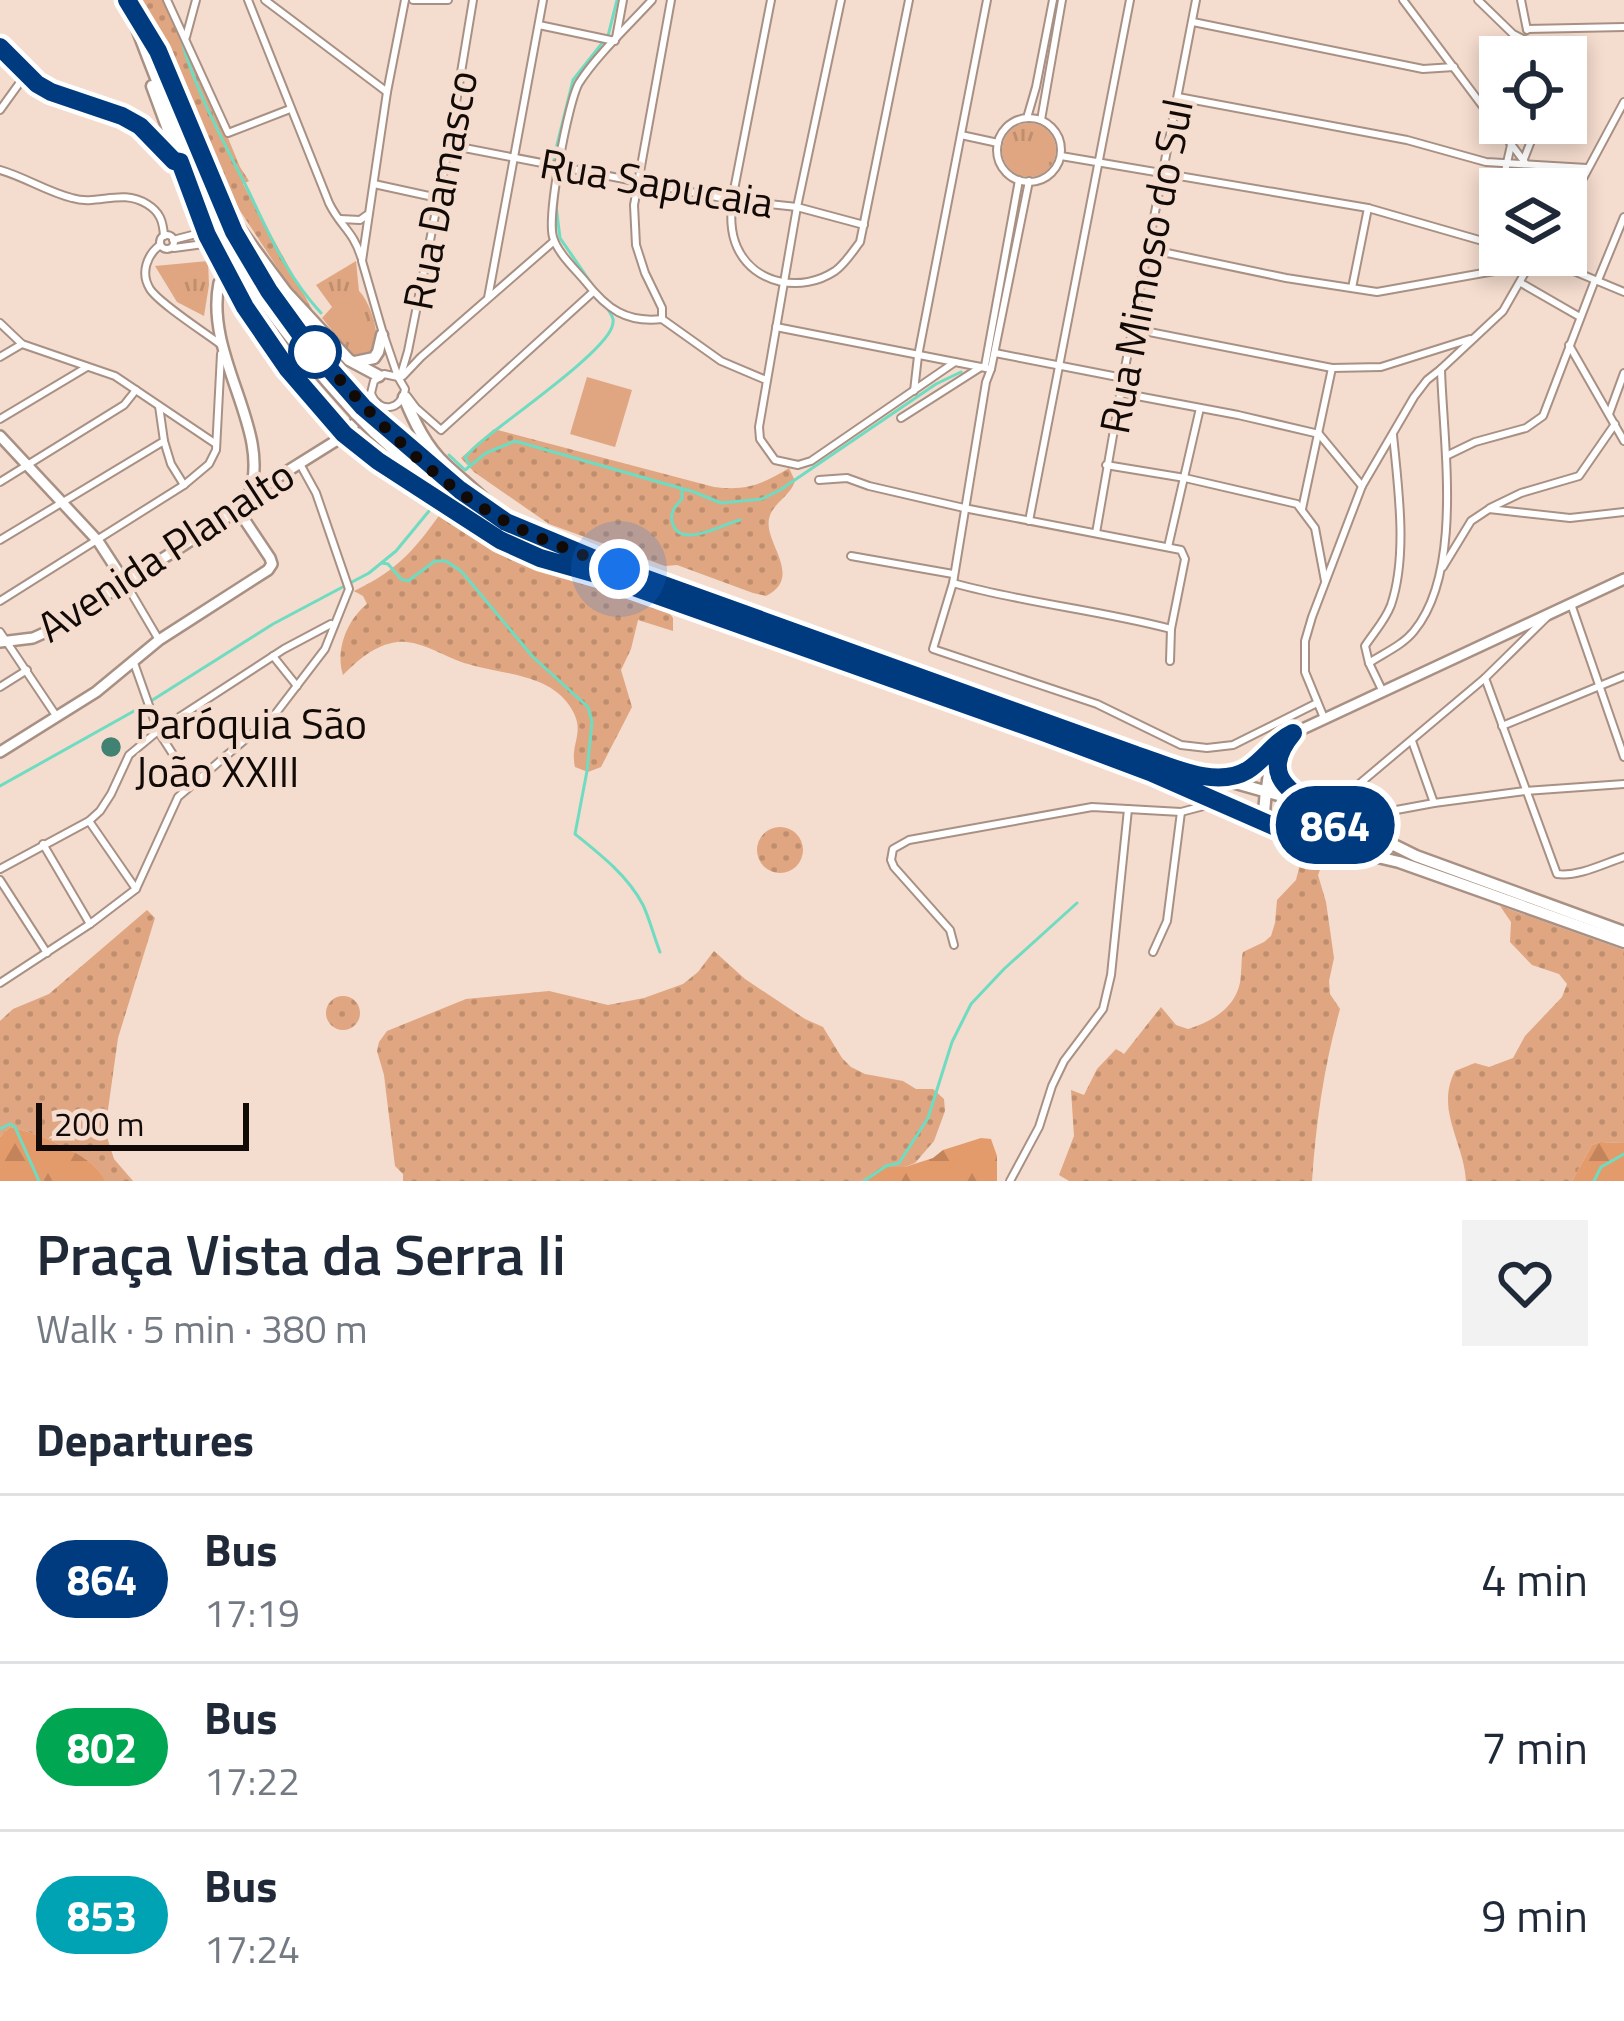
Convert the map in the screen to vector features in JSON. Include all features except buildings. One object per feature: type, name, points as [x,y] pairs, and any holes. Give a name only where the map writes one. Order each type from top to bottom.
[{"type":"main road","points":[[127,0],[145,53],[236,257],[294,342],[365,408]]},
{"type":"main road","points":[[127,0],[158,51],[225,212],[269,291],[378,429],[510,535],[600,575],[1043,732],[1305,840],[1399,862],[1624,942]]},
{"type":"main road","points":[[145,53],[153,91],[180,162]]},
{"type":"main road","points":[[225,212],[286,292],[349,360],[380,375]]},
{"type":"main road","points":[[349,360],[358,363],[374,358],[382,332]]},
{"type":"main road","points":[[405,395],[431,475]]},
{"type":"main road","points":[[344,434],[378,461],[431,475],[506,522],[619,569],[1136,755],[1318,809],[1416,856],[1624,932]]},
{"type":"main road","points":[[1210,778],[1246,771],[1279,740]]},
{"type":"main road","points":[[1266,791],[1265,814],[1286,833]]},
{"type":"main road","points":[[1305,840],[1329,838],[1335,830],[1318,809]]},
{"type":"street","points":[[167,0],[228,133],[291,108]]},
{"type":"street","points":[[184,40],[196,0]]},
{"type":"street","points":[[248,0],[336,218],[356,240],[405,395],[441,430],[593,292]]},
{"type":"street","points":[[265,0],[387,92]]},
{"type":"street","points":[[362,261],[387,92],[409,0],[448,0]]},
{"type":"street","name":"Rua Damasco","points":[[399,378],[449,145],[473,0]]},
{"type":"street","points":[[488,298],[543,0]]},
{"type":"street","points":[[615,40],[623,0]]},
{"type":"street","points":[[652,0],[577,86],[559,165],[553,242],[593,292],[626,317],[662,320],[721,361],[766,380]]},
{"type":"street","points":[[662,320],[662,308],[636,245],[634,205],[671,0]]},
{"type":"street","points":[[771,0],[731,226],[737,248],[755,269],[784,284],[836,271],[860,242],[909,0]]},
{"type":"street","points":[[841,0],[797,207],[760,439],[776,460],[798,465],[811,461],[955,362]]},
{"type":"street","points":[[914,391],[987,0]]},
{"type":"street","points":[[1027,118],[1057,0]]},
{"type":"street","points":[[1041,120],[1057,0]]},
{"type":"street","points":[[1029,521],[1130,0]]},
{"type":"street","points":[[1183,0],[1196,1]]},
{"type":"street","points":[[1402,0],[1526,164]]},
{"type":"street","points":[[1478,0],[1517,36]]},
{"type":"street","points":[[1521,0],[1528,36]]},
{"type":"street","name":"Rua Mimoso do Sul","points":[[1096,532],[1196,1]]},
{"type":"street","points":[[1192,22],[1423,69],[1454,67]]},
{"type":"street","points":[[539,25],[615,40]]},
{"type":"street","points":[[1527,29],[1624,27]]},
{"type":"street","points":[[0,47],[37,84],[122,116],[180,162],[211,243],[245,307],[287,368],[344,434]]},
{"type":"street","points":[[0,110],[26,73]]},
{"type":"street","points":[[1177,97],[1370,133],[1486,162],[1575,168]]},
{"type":"street","points":[[1587,169],[1624,102]]},
{"type":"street","points":[[1027,118],[1041,120],[1057,133],[1061,156],[1048,175],[1019,179],[1002,166],[998,143],[1006,128],[1027,118]]},
{"type":"street","points":[[961,135],[998,143]]},
{"type":"street","points":[[1506,168],[1512,144]]},
{"type":"street","points":[[1526,164],[1532,144]]},
{"type":"street","name":"Rua Sapucaia","points":[[449,145],[732,200],[797,207],[864,225]]},
{"type":"street","points":[[1061,156],[1368,208],[1479,241]]},
{"type":"street","points":[[0,170],[76,200],[135,196],[155,209],[163,221],[160,245]]},
{"type":"street","points":[[990,353],[1019,179]]},
{"type":"street","points":[[1029,181],[985,368],[953,578],[933,649],[1097,704],[1181,745],[1233,745],[1317,703]]},
{"type":"street","points":[[374,184],[438,198]]},
{"type":"street","points":[[1352,288],[1368,208]]},
{"type":"street","points":[[336,218],[360,220],[369,213]]},
{"type":"street","points":[[1446,456],[1537,422],[1624,217]]},
{"type":"street","points":[[160,245],[164,248],[196,234],[203,225]]},
{"type":"street","points":[[164,236],[171,237],[172,244]]},
{"type":"street","points":[[399,378],[553,242]]},
{"type":"street","points":[[172,244],[211,243]]},
{"type":"street","points":[[160,245],[146,263],[151,290],[221,347],[266,483]]},
{"type":"street","points":[[1148,249],[1377,292],[1479,275]]},
{"type":"street","points":[[1324,718],[1303,656],[1312,617],[1362,486],[1421,386],[1503,311],[1524,276]]},
{"type":"street","points":[[1585,276],[1624,292]]},
{"type":"street","points":[[0,602],[184,485],[209,464],[216,444],[220,382],[218,290],[224,279],[231,280]]},
{"type":"street","points":[[492,279],[503,285]]},
{"type":"street","points":[[1520,283],[1580,317]]},
{"type":"street","points":[[0,322],[22,344],[115,376],[216,444]]},
{"type":"street","points":[[776,327],[985,368]]},
{"type":"street","points":[[1134,329],[1332,368],[1381,368],[1474,338]]},
{"type":"street","points":[[382,332],[380,375],[365,408],[392,408],[405,395]]},
{"type":"street","points":[[0,357],[22,344]]},
{"type":"street","points":[[1569,346],[1624,441]]},
{"type":"street","points":[[391,356],[399,358],[408,351],[421,357]]},
{"type":"street","points":[[990,353],[1123,378]]},
{"type":"street","points":[[0,419],[87,367]]},
{"type":"street","points":[[901,418],[985,368]]},
{"type":"street","points":[[1303,509],[1332,368]]},
{"type":"street","points":[[1441,369],[1447,500],[1443,568]]},
{"type":"street","points":[[1610,414],[1624,373]]},
{"type":"street","points":[[380,375],[399,378]]},
{"type":"street","points":[[220,382],[232,382]]},
{"type":"street","points":[[0,482],[124,405],[136,390]]},
{"type":"street","points":[[1121,393],[1319,434],[1362,486]]},
{"type":"street","points":[[159,406],[164,441],[184,485]]},
{"type":"street","name":"Avenida Planalto","points":[[2,639],[33,638],[125,584],[238,510],[266,483],[344,434],[365,408]]},
{"type":"street","points":[[1168,548],[1199,408]]},
{"type":"street","points":[[1369,663],[1417,628],[1471,520],[1521,493],[1579,476],[1615,424]]},
{"type":"street","points":[[1383,693],[1365,646],[1390,607],[1399,555],[1393,431]]},
{"type":"street","points":[[0,436],[98,541],[159,640]]},
{"type":"street","points":[[0,540],[164,441]]},
{"type":"street","points":[[249,495],[256,464]]},
{"type":"street","points":[[2,978],[47,953],[136,889],[178,797],[276,713],[325,649],[349,589],[316,493],[300,464]]},
{"type":"street","points":[[1106,465],[1287,500],[1303,509],[1315,528],[1326,586]]},
{"type":"street","points":[[819,480],[847,478],[964,508],[1181,550],[1185,559],[1171,629],[1170,661]]},
{"type":"street","points":[[1489,508],[1570,518],[1624,512]]},
{"type":"street","points":[[0,752],[96,692],[159,640],[268,570],[272,564],[238,510]]},
{"type":"street","points":[[851,556],[953,578],[994,594],[1171,629]]},
{"type":"street","points":[[1266,791],[1279,740],[1624,579]]},
{"type":"street","points":[[1570,604],[1624,758]]},
{"type":"street","points":[[1352,790],[1485,678],[1551,613]]},
{"type":"street","points":[[0,869],[100,811],[129,755],[158,731],[334,622]]},
{"type":"street","points":[[2,639],[57,717]]},
{"type":"street","points":[[273,656],[297,686]]},
{"type":"street","points":[[133,660],[158,731],[191,784]]},
{"type":"street","points":[[0,687],[27,670]]},
{"type":"street","points":[[1502,726],[1624,676]]},
{"type":"street","points":[[1485,678],[1559,876],[1624,857]]},
{"type":"street","points":[[1293,733],[1278,757],[1279,776],[1288,790],[1318,809]]},
{"type":"street","points":[[1412,741],[1434,803]]},
{"type":"street","points":[[1364,816],[1525,791],[1624,784]]},
{"type":"street","points":[[954,945],[950,930],[891,860],[893,850],[909,839],[1092,807],[1181,812],[1218,802]]},
{"type":"street","points":[[1010,1181],[1039,1127],[1064,1061],[1103,1010],[1111,975],[1128,809]]},
{"type":"street","points":[[1153,952],[1167,921],[1181,812]]},
{"type":"street","points":[[88,820],[136,889]]},
{"type":"street","points":[[43,844],[90,924]]},
{"type":"street","points":[[0,880],[47,953]]},
{"type":"green space","points":[[138,0],[171,0],[249,181],[243,184],[312,309],[306,311],[194,141]]},
{"type":"green space","points":[[1029,123],[1048,131],[1056,150],[1048,169],[1029,177],[1010,169],[1002,150],[1010,131]]},
{"type":"green space","points":[[208,261],[204,316],[177,302],[155,266]]},
{"type":"green space","points":[[356,261],[359,291],[370,309],[376,334],[374,351],[359,359],[322,318],[332,307],[316,285]]},
{"type":"green space","points":[[587,377],[632,390],[615,447],[570,434]]},
{"type":"green space","points":[[494,429],[714,487],[753,485],[789,468],[795,481],[769,519],[782,579],[766,596],[753,593],[549,524],[461,458]]},
{"type":"green space","points":[[445,507],[508,549],[668,611],[673,618],[673,631],[638,620],[621,670],[632,707],[601,767],[588,772],[575,767],[578,730],[574,714],[560,695],[536,681],[406,642],[374,650],[343,675],[344,636],[367,604],[354,591],[406,556]]},
{"type":"green space","points":[[780,827],[796,834],[803,850],[796,866],[780,873],[764,866],[757,850],[764,834]]},
{"type":"green space","points":[[1291,844],[1325,857],[1318,875],[1334,958],[1330,994],[1340,1009],[1322,1094],[1312,1181],[1069,1181],[1059,1175],[1074,1136],[1071,1090],[1084,1095],[1097,1069],[1116,1049],[1124,1054],[1161,1007],[1176,1025],[1188,1029],[1217,1016],[1231,1002],[1240,983],[1243,952],[1271,936],[1277,900],[1296,880],[1299,868]]},
{"type":"green space","points":[[1500,906],[1624,950],[1624,1143],[1592,1145],[1572,1181],[1466,1181],[1449,1113],[1455,1071],[1513,1058],[1525,1036],[1562,997],[1567,984],[1559,974],[1532,965],[1510,942],[1511,922]]},
{"type":"green space","points":[[147,910],[155,918],[118,1038],[105,1131],[114,1159],[133,1181],[105,1181],[78,1154],[49,1140],[10,1127],[0,1137],[0,1021],[13,1009],[49,994]]},
{"type":"green space","points":[[714,951],[745,979],[823,1027],[851,1067],[916,1089],[933,1089],[944,1099],[945,1111],[934,1141],[915,1163],[879,1167],[861,1181],[403,1181],[395,1166],[377,1051],[387,1031],[466,999],[549,991],[608,1005],[644,998],[683,984]]},
{"type":"green space","points":[[343,996],[355,1001],[360,1013],[355,1025],[343,1030],[331,1025],[326,1013],[331,1001]]},
{"type":"green space","points":[[10,1127],[78,1154],[105,1181],[0,1181],[0,1137]]},
{"type":"green space","points":[[981,1138],[991,1139],[997,1181],[861,1181],[879,1167],[905,1167]]},
{"type":"green space","points":[[1624,1143],[1624,1181],[1572,1181],[1592,1145]]},
{"type":"waterway","points":[[608,36],[617,0]]},
{"type":"waterway","points":[[182,41],[202,96],[270,237],[321,313]]},
{"type":"waterway","points":[[553,161],[573,80],[603,42]]},
{"type":"waterway","points":[[556,206],[560,238],[591,283]]},
{"type":"waterway","points":[[469,464],[465,457],[476,446],[572,371],[604,339],[613,322],[608,309]]},
{"type":"waterway","points":[[449,455],[465,470],[486,453],[515,441],[721,503],[762,499],[961,372]]},
{"type":"waterway","points":[[682,490],[672,515],[679,533],[695,535],[740,520]]},
{"type":"waterway","points":[[0,786],[143,706],[273,624],[369,573],[396,551],[429,511]]},
{"type":"waterway","points":[[382,563],[408,581],[435,561],[446,561],[461,571],[533,657],[588,707],[592,722],[587,771],[575,834],[630,884],[660,952]]},
{"type":"waterway","points":[[864,1181],[899,1163],[928,1118],[952,1042],[971,1004],[1077,903]]},
{"type":"waterway","points":[[0,1129],[10,1124],[15,1127],[39,1181]]},
{"type":"waterway","points":[[1594,1181],[1601,1167],[1624,1154]]},
{"type":"bus line","name":"864","points":[[0,47],[37,84],[122,116],[180,162],[214,250],[245,307],[287,368],[344,434],[500,540],[540,558],[1043,732],[1150,772],[1305,840],[1333,835],[1335,825],[1330,819],[1288,790],[1279,776],[1278,757],[1293,733],[1246,771],[1210,778],[619,569],[506,522],[382,425],[306,342],[234,232],[158,51],[127,0]]},
{"type":"place","name":"Paróquia São João XXIII","points":[[111,747]]},
{"type":"route","points":[[315,352],[306,342],[363,407],[460,490],[506,522],[619,569]]}]
